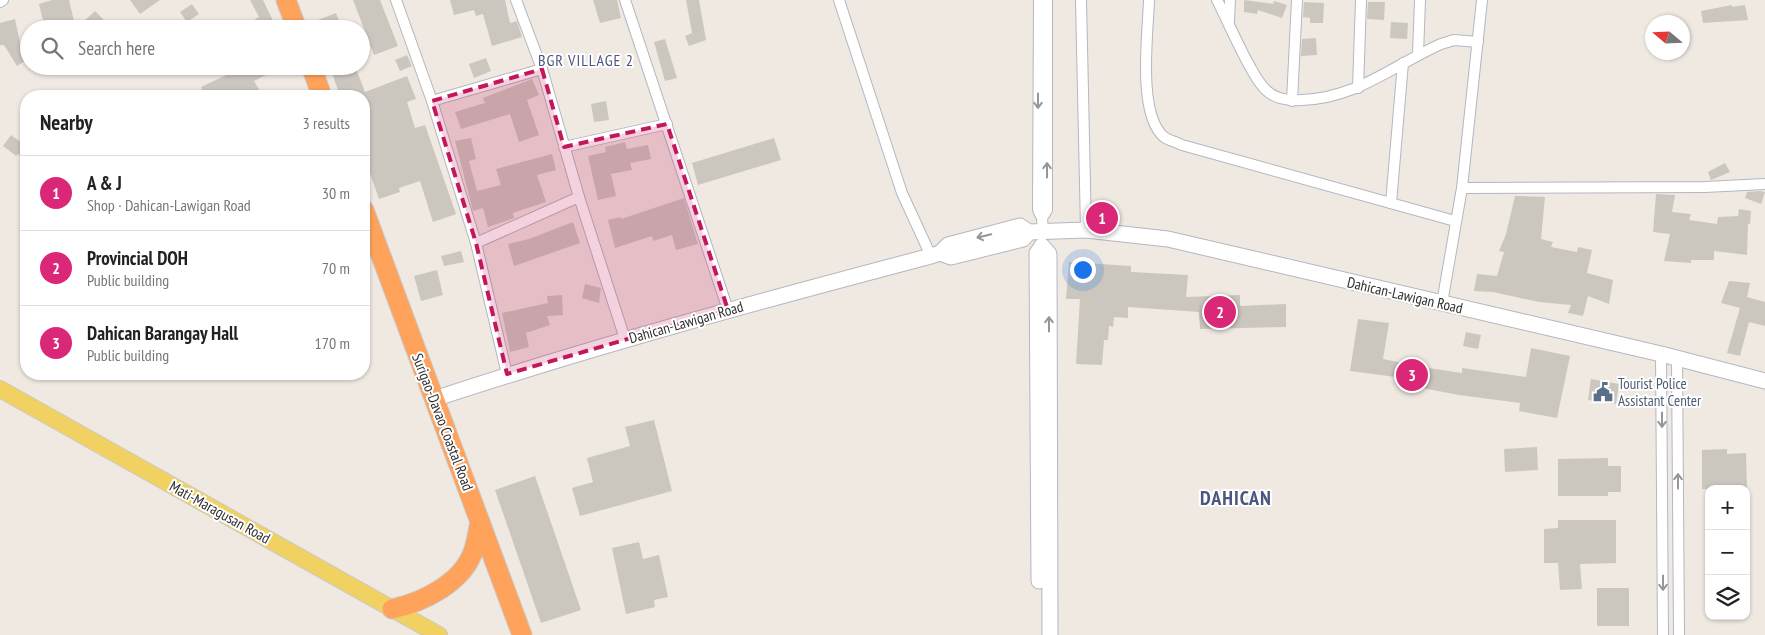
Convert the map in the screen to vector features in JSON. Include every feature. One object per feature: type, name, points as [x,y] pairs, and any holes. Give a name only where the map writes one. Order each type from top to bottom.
[{"type":"highway","points":[[286,0],[294,20]]},
{"type":"highway","points":[[314,75],[320,90]]},
{"type":"highway","name":"Surigao-Davao Coastal Road","points":[[370,226],[522,635]]},
{"type":"highway","points":[[392,610],[428,598],[455,577],[474,550],[480,522]]},
{"type":"main road","name":"Dahican-Lawigan Road","points":[[434,399],[507,374],[728,310],[936,255],[951,257],[1023,239],[1038,227],[1086,230],[1168,240],[1661,354],[1765,381]]},
{"type":"main road","points":[[1038,227],[1042,246],[1049,254],[1050,635]]},
{"type":"main road","points":[[1039,635],[1037,253],[1042,246]]},
{"type":"main road","name":"Mati-Maragusan Road","points":[[0,389],[439,635]]},
{"type":"street","points":[[396,0],[432,101],[476,243],[507,374]]},
{"type":"street","points":[[516,0],[542,69],[579,198],[625,339]]},
{"type":"street","points":[[625,0],[728,310]]},
{"type":"street","points":[[839,0],[902,193],[936,255]]},
{"type":"street","points":[[1038,0],[1038,227]]},
{"type":"street","points":[[1038,227],[1047,210],[1047,0]]},
{"type":"street","points":[[1081,0],[1086,230]]},
{"type":"street","points":[[1149,0],[1147,84],[1149,107],[1155,125],[1164,137],[1182,145],[1455,221]]},
{"type":"street","points":[[1217,0],[1256,76],[1266,90],[1278,98],[1292,101],[1322,99],[1358,88],[1418,54],[1454,40],[1478,42]]},
{"type":"street","points":[[1228,22],[1230,0]]},
{"type":"street","points":[[1292,101],[1297,0]]},
{"type":"street","points":[[1358,88],[1361,0]]},
{"type":"street","points":[[1418,54],[1420,0]]},
{"type":"street","points":[[1442,303],[1462,188],[1482,0]]},
{"type":"street","points":[[1391,203],[1403,63]]},
{"type":"street","points":[[432,101],[542,69]]},
{"type":"street","points":[[564,147],[667,124]]},
{"type":"street","points":[[1462,188],[1705,187],[1765,184]]},
{"type":"street","points":[[476,243],[579,198]]},
{"type":"street","points":[[1661,354],[1663,635]]},
{"type":"street","points":[[1677,358],[1679,635]]},
{"type":"street","points":[[1662,504],[1678,504]]},
{"type":"highlighted area","points":[[542,69],[564,147],[667,124],[728,310],[507,374],[476,243],[432,101]]},
{"type":"building","points":[[52,0],[69,0],[74,20],[43,20],[39,4]]},
{"type":"building","points":[[130,0],[160,0],[140,14]]},
{"type":"building","points":[[250,0],[263,0],[273,20],[256,20],[259,17]]},
{"type":"building","points":[[353,0],[380,0],[398,46],[374,55],[370,45],[370,20],[361,20]]},
{"type":"building","points":[[450,0],[505,0],[510,23],[517,21],[522,37],[492,46],[483,14],[476,16],[474,10],[454,15]]},
{"type":"building","points":[[593,0],[617,0],[621,18],[600,23]]},
{"type":"building","points":[[686,0],[699,0],[706,40],[689,46],[685,36],[692,33]]},
{"type":"building","points":[[1244,0],[1273,4],[1274,1],[1287,5],[1282,18],[1258,10],[1257,14],[1244,12]]},
{"type":"building","points":[[1304,2],[1324,3],[1323,23],[1310,23],[1310,18],[1303,17]]},
{"type":"building","points":[[1368,2],[1385,2],[1384,20],[1367,19]]},
{"type":"building","points":[[192,4],[199,14],[190,20],[186,20],[180,12]]},
{"type":"building","points":[[1732,5],[1732,7],[1745,5],[1748,20],[1703,23],[1701,11]]},
{"type":"building","points":[[95,11],[104,20],[85,20]]},
{"type":"building","points":[[336,13],[339,20],[318,20]]},
{"type":"building","points":[[15,19],[20,42],[20,64],[17,66],[4,45],[0,45],[0,23]]},
{"type":"building","points":[[1391,22],[1408,23],[1407,39],[1390,38]]},
{"type":"building","points":[[1316,38],[1317,55],[1301,56],[1302,39]]},
{"type":"building","points":[[665,39],[677,78],[665,81],[654,42]]},
{"type":"building","points":[[407,55],[412,66],[400,71],[395,60]]},
{"type":"building","points":[[486,58],[491,71],[474,78],[469,64]]},
{"type":"building","points":[[227,75],[266,75],[254,81],[259,90],[202,90],[201,87]]},
{"type":"building","points":[[333,75],[358,75],[364,90],[338,90]]},
{"type":"building","points":[[407,76],[416,99],[407,102],[415,128],[425,125],[456,214],[433,222],[420,181],[399,188],[400,192],[379,199],[370,173],[370,90]]},
{"type":"building","points":[[532,79],[539,95],[527,100],[539,135],[519,142],[510,114],[461,129],[455,112],[485,103],[483,98]]},
{"type":"building","points":[[606,101],[609,120],[594,122],[591,104]]},
{"type":"building","points":[[11,135],[20,142],[20,155],[18,154],[16,156],[3,146]]},
{"type":"building","points":[[471,138],[476,159],[469,161],[477,191],[501,185],[496,169],[552,154],[556,170],[537,175],[546,202],[513,213],[514,218],[488,227],[483,208],[473,211],[455,141]]},
{"type":"building","points":[[774,138],[781,160],[698,185],[692,163]]},
{"type":"building","points":[[625,142],[627,149],[648,145],[651,159],[630,163],[632,170],[611,174],[616,196],[598,200],[588,156],[606,152],[605,147]]},
{"type":"building","points":[[1725,163],[1730,172],[1711,180],[1708,172]]},
{"type":"building","points":[[1747,192],[1765,192],[1761,204],[1745,198]]},
{"type":"building","points":[[1656,194],[1675,195],[1672,212],[1691,214],[1689,220],[1717,224],[1718,217],[1738,216],[1739,209],[1751,211],[1750,224],[1748,224],[1747,255],[1714,251],[1714,260],[1691,260],[1691,263],[1664,261],[1670,234],[1653,232]]},
{"type":"building","points":[[1515,196],[1545,197],[1541,239],[1553,242],[1551,247],[1577,252],[1578,247],[1592,250],[1587,273],[1613,280],[1609,304],[1588,296],[1583,316],[1568,313],[1571,305],[1539,302],[1493,292],[1474,291],[1477,274],[1497,276],[1504,252],[1499,251],[1506,234]]},
{"type":"building","points":[[684,198],[698,244],[676,250],[672,235],[653,241],[652,236],[615,248],[608,220],[621,217],[621,219]]},
{"type":"building","points":[[573,222],[580,243],[514,266],[508,244],[529,239]]},
{"type":"building","points":[[461,251],[464,262],[444,266],[441,256]]},
{"type":"building","points":[[1069,262],[1131,266],[1131,272],[1188,275],[1186,297],[1240,295],[1240,306],[1286,304],[1286,327],[1200,329],[1199,312],[1128,307],[1128,318],[1114,317],[1113,327],[1109,326],[1108,340],[1104,340],[1102,365],[1076,364],[1080,299],[1066,299]]},
{"type":"building","points":[[437,270],[443,295],[421,301],[414,276]]},
{"type":"building","points":[[1729,281],[1750,283],[1747,297],[1765,302],[1765,326],[1749,322],[1740,356],[1727,353],[1740,308],[1721,303]]},
{"type":"building","points":[[585,284],[601,288],[599,303],[582,298]]},
{"type":"building","points":[[562,295],[563,315],[547,316],[550,325],[526,333],[529,347],[510,352],[502,313],[548,303],[547,296]]},
{"type":"building","points":[[1358,319],[1389,323],[1383,359],[1428,368],[1462,373],[1462,368],[1526,377],[1531,348],[1570,356],[1557,418],[1519,411],[1520,403],[1459,395],[1395,383],[1396,377],[1350,371]]},
{"type":"building","points":[[1466,332],[1481,335],[1478,349],[1463,346]]},
{"type":"building","points":[[1591,379],[1619,384],[1616,404],[1588,400]]},
{"type":"building","points":[[654,420],[672,491],[580,516],[572,488],[593,482],[587,458],[630,446],[625,427]]},
{"type":"building","points":[[1537,447],[1538,470],[1505,472],[1504,449]]},
{"type":"building","points":[[1727,449],[1727,454],[1746,453],[1747,485],[1705,485],[1705,489],[1702,489],[1702,450]]},
{"type":"building","points":[[1608,458],[1608,466],[1621,466],[1621,492],[1608,492],[1608,496],[1558,496],[1558,459]]},
{"type":"building","points":[[535,476],[581,610],[541,623],[495,490]]},
{"type":"building","points":[[1558,520],[1616,520],[1616,563],[1580,564],[1582,589],[1560,590],[1558,563],[1544,563],[1544,529],[1558,528]]},
{"type":"building","points":[[639,542],[643,559],[659,555],[668,597],[654,600],[655,607],[626,614],[612,548]]},
{"type":"building","points":[[1597,588],[1629,588],[1629,626],[1597,626]]},
{"type":"place","name":"A & J","points":[[1102,218]]},
{"type":"place","name":"Provincial DOH","points":[[1220,312]]},
{"type":"place","name":"Dahican Barangay Hall","points":[[1412,375]]},
{"type":"place","name":"Tourist Police Assistant Center","points":[[1603,392]]},
{"type":"district","name":"BGR VILLAGE 2","points":[[586,60]]},
{"type":"district","name":"DAHICAN","points":[[1236,498]]}]
